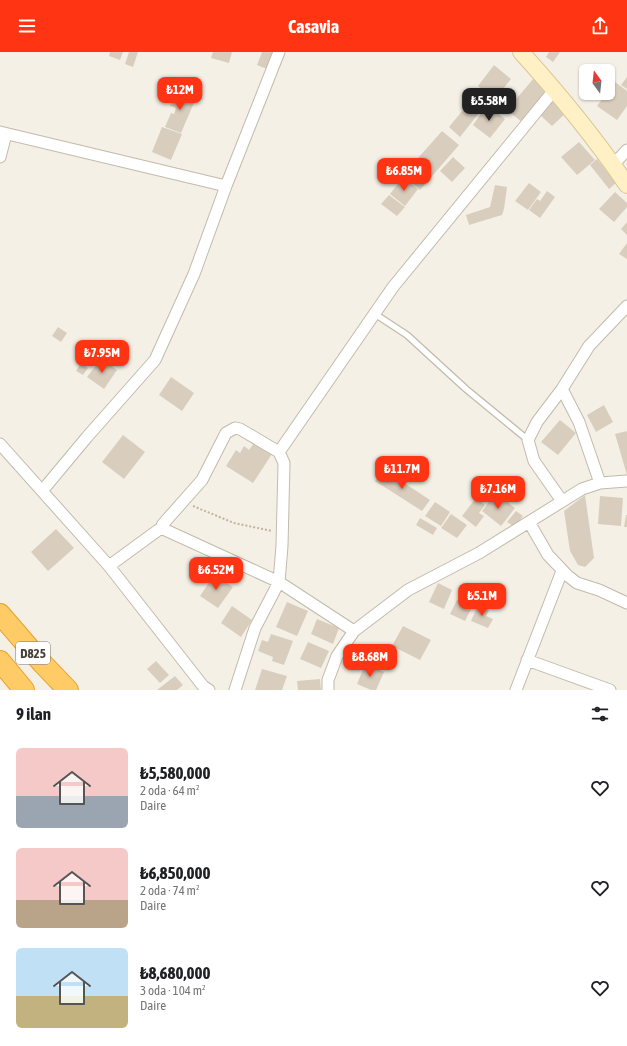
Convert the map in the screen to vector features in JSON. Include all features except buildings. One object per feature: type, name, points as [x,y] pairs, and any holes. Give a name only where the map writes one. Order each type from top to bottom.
[{"type":"highway","name":"D825","points":[[0,614],[43,664],[68,690]]},
{"type":"highway","name":"D825","points":[[0,661],[24,690]]},
{"type":"street","points":[[42,491],[155,360],[194,274],[226,186],[279,52]]},
{"type":"street","points":[[521,52],[555,89],[627,185]]},
{"type":"street","points":[[279,452],[393,288],[555,89]]},
{"type":"street","points":[[0,157],[3,133],[226,186]]},
{"type":"street","points":[[613,165],[627,150]]},
{"type":"street","points":[[562,501],[534,461],[528,440],[537,422],[562,389],[589,346],[627,306]]},
{"type":"street","points":[[562,389],[579,422],[600,483]]},
{"type":"street","points":[[109,566],[161,528],[202,480],[226,433],[235,428],[240,429],[279,452],[284,463],[279,582],[255,628],[235,690]]},
{"type":"street","points":[[0,444],[109,566],[203,686],[209,690]]},
{"type":"street","points":[[328,690],[328,680],[337,656],[354,631],[408,590],[479,553],[582,489],[600,483],[627,481]]},
{"type":"street","points":[[529,522],[548,555],[562,571],[577,583],[599,590],[627,603]]},
{"type":"street","points":[[161,528],[279,582],[354,631]]},
{"type":"street","points":[[516,690],[562,571]]},
{"type":"street","points":[[527,660],[610,690]]},
{"type":"lane","points":[[375,314],[407,335],[466,389],[528,440]]},
{"type":"path","points":[[182,502],[234,523],[282,533]]}]
